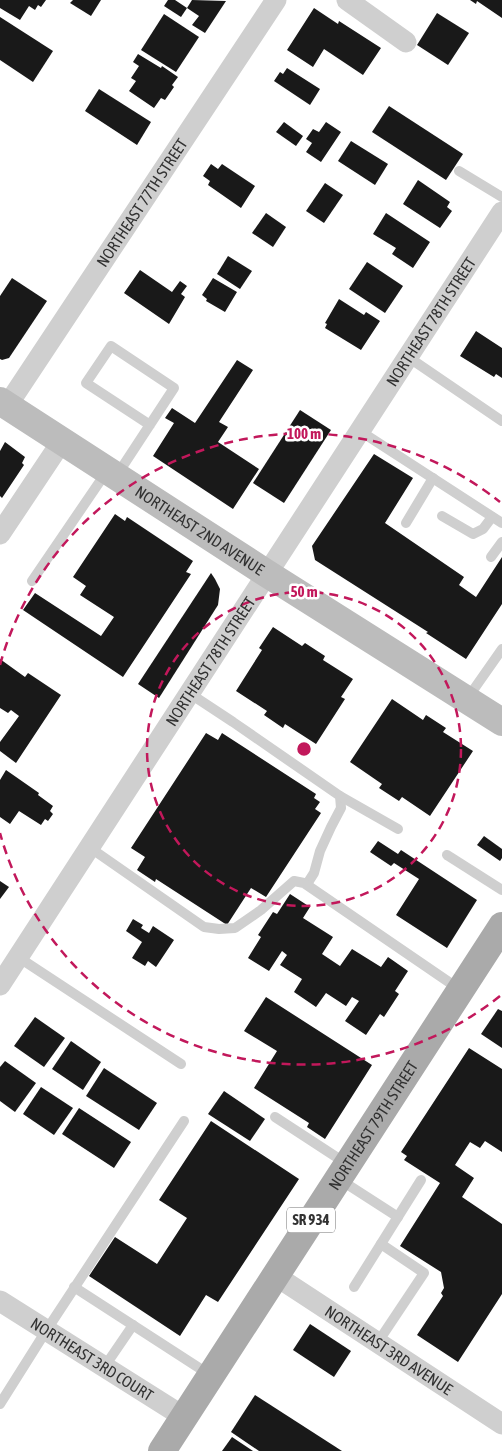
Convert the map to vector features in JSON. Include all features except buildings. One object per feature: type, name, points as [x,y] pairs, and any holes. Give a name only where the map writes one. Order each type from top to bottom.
[{"type":"main road","name":"NORTHEAST 2ND AVENUE","points":[[4,403],[266,573],[502,722]]},
{"type":"main road","name":"NORTHEAST 79TH STREET","points":[[162,1451],[460,990],[498,940]]},
{"type":"street","name":"NORTHEAST 77TH STREET","points":[[4,403],[276,0]]},
{"type":"street","points":[[347,0],[406,42]]},
{"type":"street","name":"NORTHEAST 78TH STREET","points":[[0,984],[502,212]]},
{"type":"street","points":[[0,534],[62,441]]},
{"type":"street","name":"NORTHEAST 3RD AVENUE","points":[[276,1276],[502,1424]]},
{"type":"street","name":"NORTHEAST 3RD COURT","points":[[0,1301],[184,1417]]},
{"type":"lane","points":[[459,171],[502,197]]},
{"type":"lane","points":[[32,581],[150,425],[174,388],[111,346],[86,383],[150,425]]},
{"type":"lane","points":[[408,357],[502,421]]},
{"type":"lane","points":[[360,431],[502,523]]},
{"type":"lane","points":[[406,523],[433,478]]},
{"type":"lane","points":[[442,516],[473,534],[483,529],[492,517]]},
{"type":"lane","points":[[491,557],[502,542]]},
{"type":"lane","points":[[467,700],[502,649]]},
{"type":"lane","points":[[189,693],[340,796],[398,829]]},
{"type":"lane","points":[[307,884],[314,873],[320,851],[341,808],[340,796]]},
{"type":"lane","points":[[89,847],[204,927],[219,929],[235,928],[261,910],[294,881],[307,884],[460,990]]},
{"type":"lane","points":[[447,855],[502,890]]},
{"type":"lane","points":[[18,957],[181,1064]]},
{"type":"lane","points":[[275,1117],[398,1217]]},
{"type":"lane","points":[[0,1404],[74,1287],[184,1121]]},
{"type":"lane","points":[[354,1287],[421,1180]]},
{"type":"lane","points":[[378,1342],[424,1272],[380,1244]]},
{"type":"lane","points":[[74,1287],[211,1376]]},
{"type":"lane","points":[[105,1366],[133,1325]]}]
